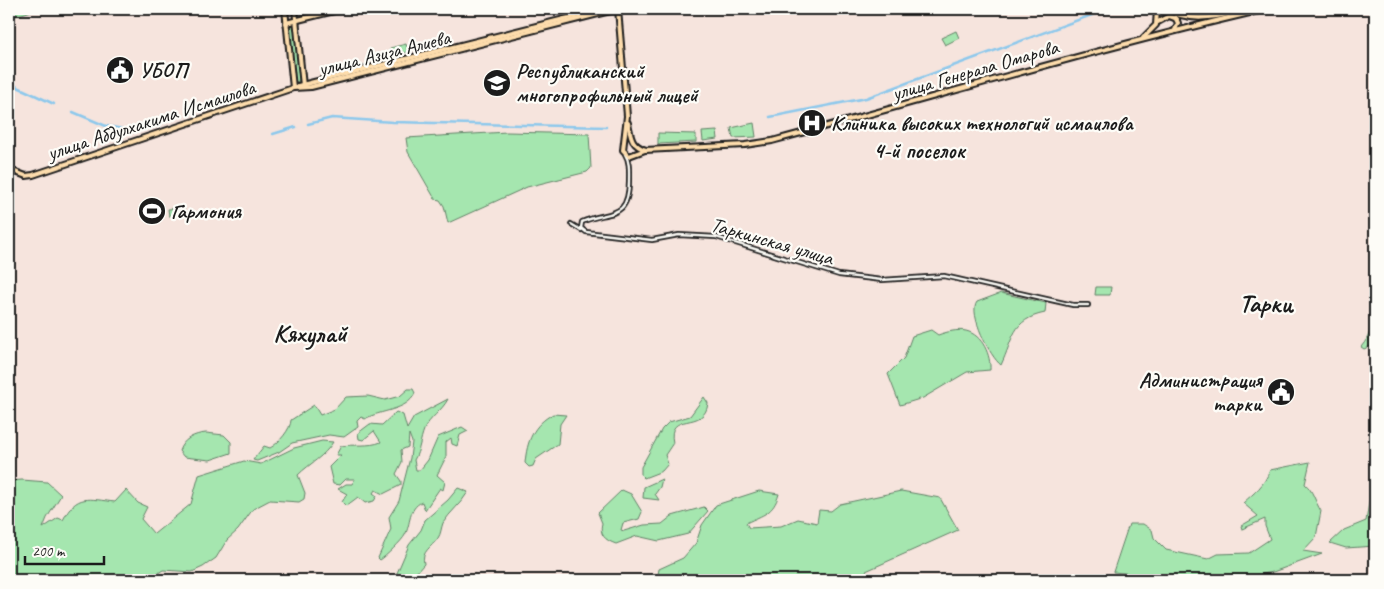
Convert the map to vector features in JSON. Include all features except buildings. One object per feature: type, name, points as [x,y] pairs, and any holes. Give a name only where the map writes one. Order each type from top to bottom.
[{"type":"main road","points":[[285,9],[293,88]]},
{"type":"main road","points":[[296,9],[303,86]]},
{"type":"main road","points":[[286,23],[342,9]]},
{"type":"main road","name":"улица Азиза Алиева","points":[[303,86],[604,9]]},
{"type":"main road","points":[[618,9],[627,116],[630,138],[634,145],[635,154],[629,156],[625,154],[624,145],[627,116]]},
{"type":"main road","name":"улица Азиза Алиева","points":[[303,86],[552,27],[618,9]]},
{"type":"main road","points":[[1166,9],[1175,15],[1188,18],[1212,19]]},
{"type":"main road","points":[[1145,38],[1251,9]]},
{"type":"main road","points":[[1219,17],[1267,9]]},
{"type":"main road","points":[[1157,10],[1161,32],[1166,33]]},
{"type":"main road","points":[[1145,38],[1158,21],[1175,15]]},
{"type":"main road","points":[[1175,15],[1178,25],[1175,30]]},
{"type":"main road","name":"улица Генерала Омарова","points":[[634,145],[645,150],[772,141],[1145,38]]},
{"type":"main road","name":"улица Генерала Омарова","points":[[635,154],[645,150],[772,142],[1145,38]]},
{"type":"main road","name":"улица Абдулхакима Исмаилова","points":[[11,172],[26,176],[33,174],[303,86]]},
{"type":"main road","points":[[624,145],[629,143],[634,145]]},
{"type":"street","points":[[9,152],[11,172]]},
{"type":"street","points":[[582,230],[582,222],[608,215],[626,203],[629,198],[629,163],[625,154]]},
{"type":"street","points":[[629,163],[635,154]]},
{"type":"street","name":"Таркинская улица","points":[[571,224],[591,234],[652,240],[679,235],[716,237],[838,275],[882,280],[934,276],[949,277],[1073,305],[1088,305]]},
{"type":"green space","points":[[9,9],[38,9],[9,18]]},
{"type":"green space","points":[[294,25],[299,81],[294,82],[288,26]]},
{"type":"green space","points":[[956,31],[959,38],[945,45],[941,38]]},
{"type":"green space","points":[[406,44],[408,52],[392,56],[390,48]]},
{"type":"green space","points":[[754,123],[756,137],[733,138],[731,128]]},
{"type":"green space","points":[[717,131],[718,139],[703,141],[702,132]]},
{"type":"green space","points":[[507,132],[589,134],[591,168],[587,172],[527,187],[448,223],[444,206],[440,200],[435,199],[408,152],[406,138]]},
{"type":"green space","points":[[658,133],[696,134],[696,142],[658,144]]},
{"type":"green space","points":[[184,208],[184,215],[169,216],[168,209]]},
{"type":"green space","points":[[1096,287],[1111,287],[1110,295],[1095,295]]},
{"type":"green space","points":[[1001,293],[1046,303],[1045,313],[1034,316],[1020,325],[1015,332],[1001,365],[986,344],[978,325],[975,308],[977,302]]},
{"type":"green space","points":[[1375,316],[1375,344],[1364,349],[1361,347],[1369,335]]},
{"type":"green space","points":[[931,330],[938,335],[959,330],[972,333],[985,347],[990,370],[967,372],[923,398],[900,405],[888,374],[904,358],[912,336]]},
{"type":"green space","points":[[408,389],[413,389],[415,393],[406,403],[400,407],[365,419],[361,417],[357,421],[358,427],[344,437],[329,435],[292,443],[279,452],[257,461],[253,460],[264,446],[270,448],[280,440],[289,428],[291,420],[314,405],[320,415],[335,409],[346,397],[368,396],[385,400],[400,396]]},
{"type":"green space","points":[[704,397],[708,403],[705,412],[694,420],[680,423],[675,427],[672,433],[673,443],[665,455],[668,464],[662,471],[644,478],[641,475],[641,467],[662,429],[669,422],[690,416]]},
{"type":"green space","points":[[448,399],[424,430],[414,460],[416,470],[420,470],[428,460],[438,437],[462,427],[468,431],[460,435],[457,446],[452,444],[451,438],[446,442],[446,457],[437,475],[445,482],[443,490],[440,488],[425,510],[422,502],[414,508],[404,537],[380,560],[378,558],[391,529],[389,517],[399,501],[410,458],[412,442],[409,434],[408,447],[401,450],[402,462],[396,474],[401,481],[401,485],[383,494],[375,490],[373,493],[377,496],[374,501],[365,503],[358,497],[346,506],[342,502],[347,494],[338,489],[346,484],[352,484],[355,479],[346,479],[340,485],[333,484],[329,467],[341,455],[336,455],[341,446],[381,442],[374,431],[363,440],[359,439],[358,433],[370,424],[382,425],[396,412],[403,415],[407,429],[414,417]]},
{"type":"green space","points":[[553,414],[566,415],[560,424],[558,444],[536,459],[533,466],[529,467],[525,463],[527,448],[532,434],[540,423]]},
{"type":"green space","points":[[206,433],[224,435],[231,442],[231,453],[210,460],[184,457],[179,451],[183,443],[193,436]]},
{"type":"green space","points":[[322,441],[333,442],[321,456],[298,475],[305,493],[304,499],[299,502],[270,500],[253,509],[238,530],[227,540],[216,558],[192,572],[163,570],[147,580],[9,580],[9,481],[47,482],[61,495],[43,528],[58,518],[63,520],[73,505],[78,502],[90,499],[115,502],[126,490],[138,503],[147,507],[141,519],[154,534],[191,504],[199,475],[244,461],[261,464],[294,448]]},
{"type":"green space","points":[[1310,462],[1305,484],[1310,489],[1321,511],[1316,537],[1303,551],[1322,554],[1273,572],[1233,580],[1155,580],[1145,575],[1113,572],[1129,524],[1143,524],[1152,530],[1154,538],[1166,550],[1208,559],[1218,554],[1249,553],[1270,539],[1265,526],[1265,519],[1242,529],[1241,526],[1258,516],[1243,503],[1262,485],[1270,470]]},
{"type":"green space","points":[[662,479],[660,487],[655,494],[659,500],[643,498],[644,487]]},
{"type":"green space","points":[[458,488],[468,492],[443,523],[439,536],[425,553],[424,564],[416,573],[415,580],[394,580],[409,545],[421,530],[425,520],[448,500]]},
{"type":"green space","points":[[622,490],[631,494],[642,512],[639,519],[623,523],[621,530],[624,531],[644,525],[662,524],[672,516],[704,507],[708,511],[688,534],[659,541],[637,536],[616,544],[606,539],[602,534],[602,523],[598,513]]},
{"type":"green space","points":[[759,491],[779,494],[771,510],[746,523],[749,528],[781,526],[798,519],[817,523],[819,510],[831,511],[840,504],[901,491],[940,498],[958,530],[866,571],[867,576],[860,580],[657,580],[659,569],[683,558],[696,543],[702,525],[716,505]]},
{"type":"green space","points":[[1375,493],[1375,546],[1346,548],[1330,543],[1344,530],[1366,521],[1370,497]]},
{"type":"waterway","points":[[770,117],[866,98],[1108,9]]},
{"type":"waterway","points":[[9,83],[54,104]]},
{"type":"waterway","points":[[73,112],[106,126],[123,129]]},
{"type":"waterway","points":[[308,124],[332,118],[393,122],[606,127]]},
{"type":"waterway","points":[[273,134],[296,127]]},
{"type":"place","name":"УБОП","points":[[120,70]]},
{"type":"place","name":"Республиканский многопрофильный лицей","points":[[497,83]]},
{"type":"place","name":"Клиника высоких технологий исмаилова","points":[[812,123]]},
{"type":"place","name":"Гармония","points":[[152,211]]},
{"type":"place","name":"Администрация тарки","points":[[1281,392]]},
{"type":"district","name":"4-й поселок","points":[[919,151]]},
{"type":"district","name":"Тарки","points":[[1266,303]]},
{"type":"district","name":"Кяхулай","points":[[310,333]]}]
